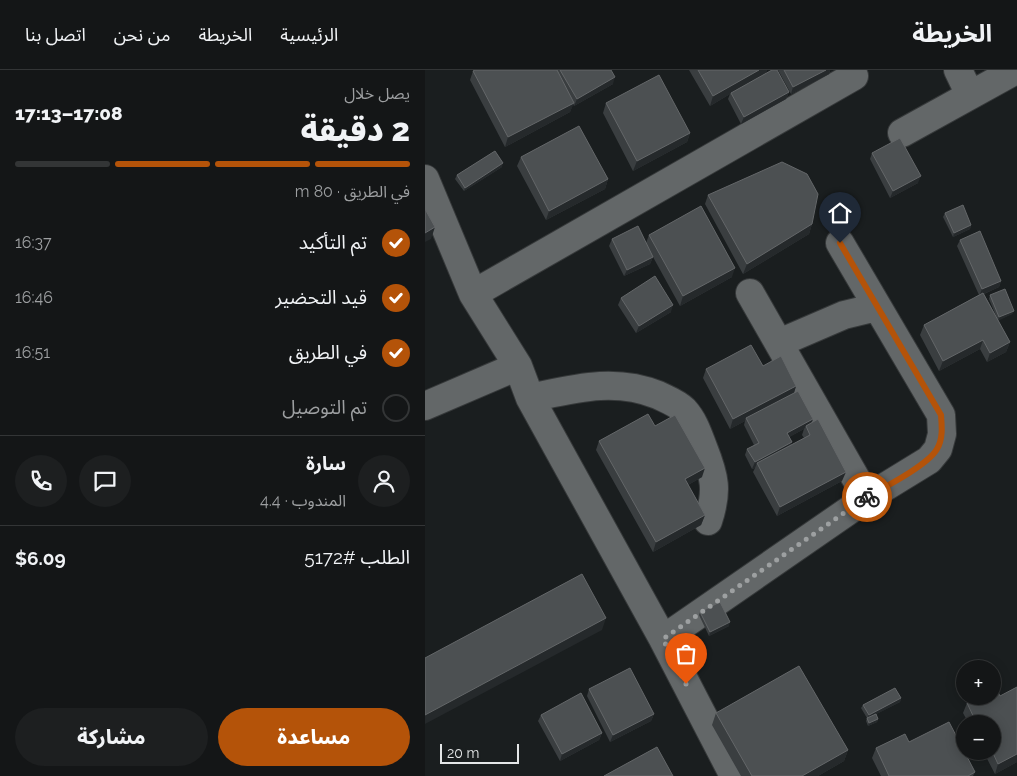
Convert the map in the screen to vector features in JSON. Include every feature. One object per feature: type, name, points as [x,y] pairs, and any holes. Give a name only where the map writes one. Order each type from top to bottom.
[{"type":"street","points":[[958,70],[970,95]]},
{"type":"street","points":[[902,133],[1015,70]]},
{"type":"street","points":[[473,294],[854,76]]},
{"type":"street","points":[[425,179],[473,294],[518,366],[530,398],[663,639],[734,776]]},
{"type":"street","points":[[663,639],[867,498],[929,460],[938,449],[943,434],[941,415],[840,243]]},
{"type":"street","points":[[750,293],[867,498]]},
{"type":"street","points":[[779,343],[844,316],[877,307]]},
{"type":"street","points":[[425,406],[518,366]]},
{"type":"street","points":[[530,398],[590,386],[621,386],[643,389],[683,409],[694,424],[709,460],[715,481],[715,496],[707,521]]},
{"type":"building","points":[[557,70],[574,103],[508,137],[473,71]]},
{"type":"building","points":[[560,70],[611,70],[615,77],[577,99]]},
{"type":"building","points":[[698,70],[759,70],[713,96]]},
{"type":"building","points":[[772,70],[777,70],[789,92],[744,117],[731,93]]},
{"type":"building","points":[[784,70],[826,70],[793,87]]},
{"type":"building","points":[[659,75],[690,133],[637,161],[606,103]]},
{"type":"building","points":[[579,126],[608,179],[549,211],[521,157]]},
{"type":"building","points":[[900,138],[921,176],[893,191],[872,153]]},
{"type":"building","points":[[495,151],[503,163],[465,188],[457,175]]},
{"type":"building","points":[[782,162],[807,174],[818,194],[812,224],[747,264],[708,195]]},
{"type":"building","points":[[963,205],[971,225],[954,233],[945,213]]},
{"type":"building","points":[[701,206],[735,268],[683,296],[649,235]]},
{"type":"building","points":[[425,209],[435,227],[425,233]]},
{"type":"building","points":[[638,226],[653,257],[627,270],[612,239]]},
{"type":"building","points":[[980,231],[1001,281],[982,289],[960,240]]},
{"type":"building","points":[[655,276],[673,305],[639,326],[621,298]]},
{"type":"building","points":[[1005,289],[1014,311],[999,317],[990,295]]},
{"type":"building","points":[[983,293],[1010,342],[990,353],[983,340],[943,361],[924,325]]},
{"type":"building","points":[[751,345],[763,366],[781,356],[796,386],[733,419],[706,369]]},
{"type":"building","points":[[798,391],[813,419],[787,433],[792,442],[755,462],[747,449],[759,443],[746,418]]},
{"type":"building","points":[[648,414],[655,426],[675,415],[705,468],[685,479],[705,515],[656,542],[599,441]]},
{"type":"building","points":[[818,419],[846,472],[780,507],[757,463],[810,435],[806,426]]},
{"type":"building","points":[[582,574],[606,618],[425,715],[425,658]]},
{"type":"building","points":[[720,602],[730,622],[710,632],[700,612]]},
{"type":"building","points":[[799,666],[848,750],[802,776],[752,776],[716,713]]},
{"type":"building","points":[[630,668],[654,714],[613,735],[589,689]]},
{"type":"building","points":[[1017,687],[1017,754],[998,764],[996,760],[1001,760],[1001,715],[973,715],[968,705],[1001,705],[1001,695]]},
{"type":"building","points":[[895,688],[901,698],[869,715],[863,705]]},
{"type":"building","points":[[581,693],[602,733],[562,754],[541,715]]},
{"type":"building","points":[[876,714],[878,719],[869,723],[867,718]]},
{"type":"building","points":[[949,722],[956,735],[956,760],[969,760],[975,772],[968,776],[889,776],[876,748],[905,734],[909,742]]},
{"type":"building","points":[[657,747],[673,776],[604,776]]},
{"type":"way so far","points":[[686,684],[663,639],[867,497]]},
{"type":"route","points":[[840,243],[941,415],[943,434],[938,449],[929,460],[867,497]]}]
